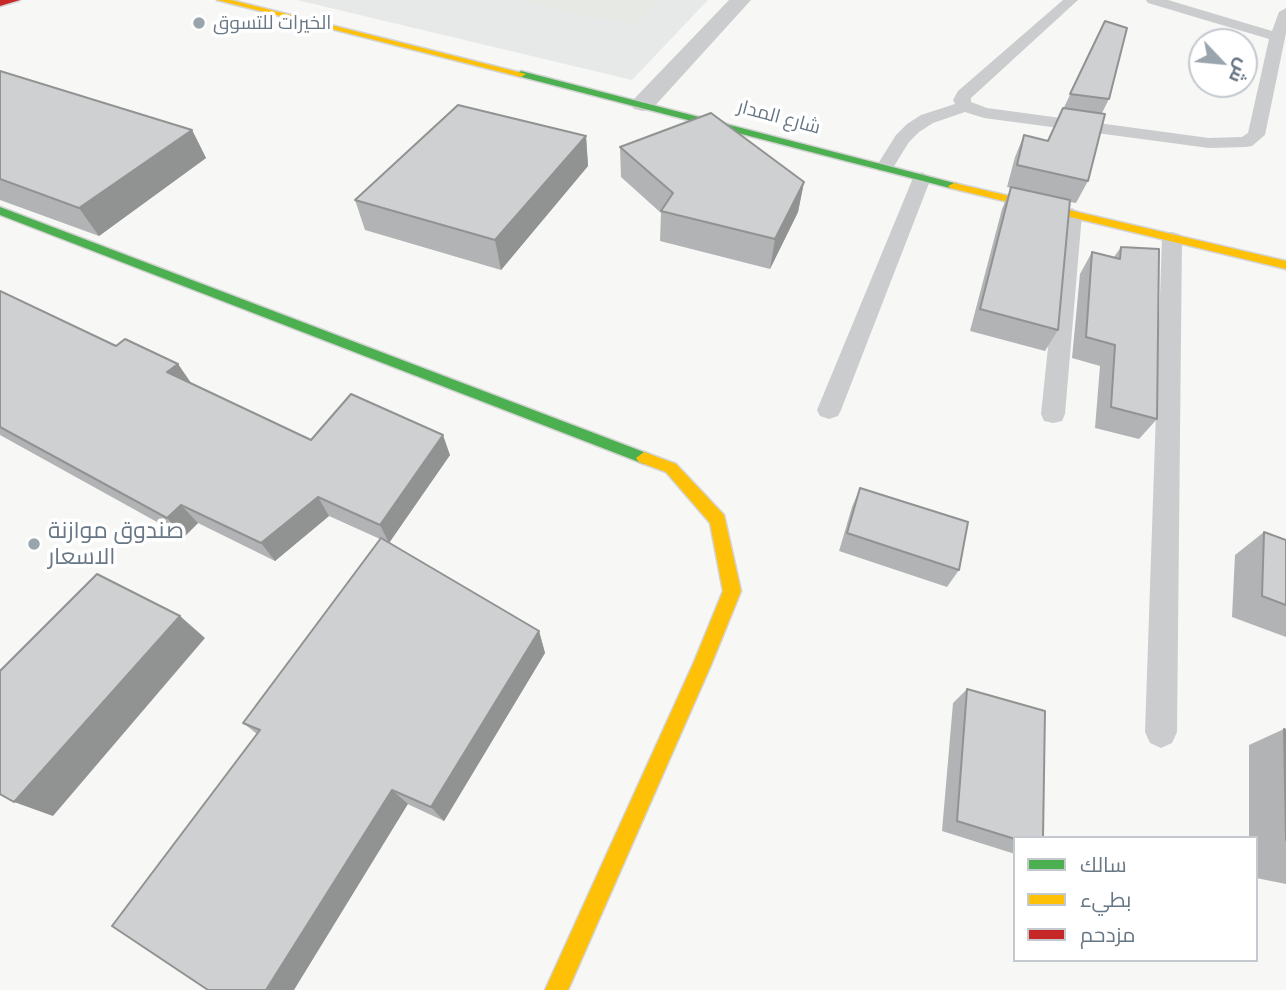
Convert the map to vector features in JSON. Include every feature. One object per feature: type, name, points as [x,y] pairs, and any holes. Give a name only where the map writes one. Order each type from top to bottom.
[{"type":"main road","points":[[0,3],[16,0]]},
{"type":"main road","name":"شارع المدار","points":[[221,0],[643,104],[922,178],[1286,265]]},
{"type":"main road","points":[[0,211],[671,468],[718,520],[732,591],[702,666],[556,990]]},
{"type":"street","points":[[643,104],[741,0]]},
{"type":"lane","points":[[1071,0],[964,95],[961,100],[965,106],[984,113],[1209,144],[1246,142],[1255,135],[1277,37],[1286,12]]},
{"type":"lane","points":[[1153,0],[1277,37]]},
{"type":"lane","points":[[885,167],[902,139],[913,128],[936,115],[965,106]]},
{"type":"lane","points":[[829,410],[922,178]]},
{"type":"lane","points":[[1053,414],[1072,214]]},
{"type":"lane","points":[[1161,732],[1172,238]]},
{"type":"shaded area","points":[[297,0],[708,0],[632,80]]},
{"type":"shaded area","points":[[658,0],[631,25],[528,2]]},
{"type":"building","points":[[1105,21],[1127,28],[1109,99],[1070,94]]},
{"type":"building","points":[[0,71],[192,130],[79,208],[0,179]]},
{"type":"building","points":[[458,105],[586,136],[495,240],[355,200]]},
{"type":"building","points":[[1063,108],[1105,114],[1088,181],[1017,165],[1024,135],[1048,141]]},
{"type":"building","points":[[711,113],[804,182],[775,239],[661,211],[673,193],[620,147]]},
{"type":"building","points":[[1011,187],[1070,200],[1058,330],[980,309]]},
{"type":"building","points":[[1121,247],[1159,249],[1157,419],[1111,407],[1115,345],[1086,337],[1092,252],[1120,259]]},
{"type":"building","points":[[0,291],[116,346],[125,339],[178,364],[167,372],[311,440],[351,394],[443,435],[380,525],[318,497],[261,543],[181,505],[167,518],[0,427]]},
{"type":"building","points":[[860,488],[968,522],[959,570],[847,533]]},
{"type":"building","points":[[1264,532],[1286,540],[1286,605],[1262,596]]},
{"type":"building","points":[[381,538],[539,631],[431,807],[392,790],[266,990],[208,990],[112,926],[260,730],[243,723]]},
{"type":"building","points":[[97,574],[180,616],[14,802],[0,794],[0,671]]},
{"type":"building","points":[[967,689],[1045,711],[1043,836],[1013,836],[1013,838],[957,821]]},
{"type":"building","points":[[1284,729],[1286,730],[1286,840]]},
{"type":"traffic: fast","points":[[521,74],[954,186]]},
{"type":"traffic: fast","points":[[0,211],[644,458]]},
{"type":"traffic: slow","points":[[221,0],[521,74]]},
{"type":"traffic: slow","points":[[954,186],[1286,265]]},
{"type":"traffic: slow","points":[[556,990],[702,665],[732,591],[718,520],[671,468],[644,458]]},
{"type":"traffic: jam","points":[[0,3],[16,0]]},
{"type":"place","name":"الخيرات للتسوق","points":[[199,23]]},
{"type":"place","name":"صندوق موازنة الاسعار","points":[[34,544]]}]
